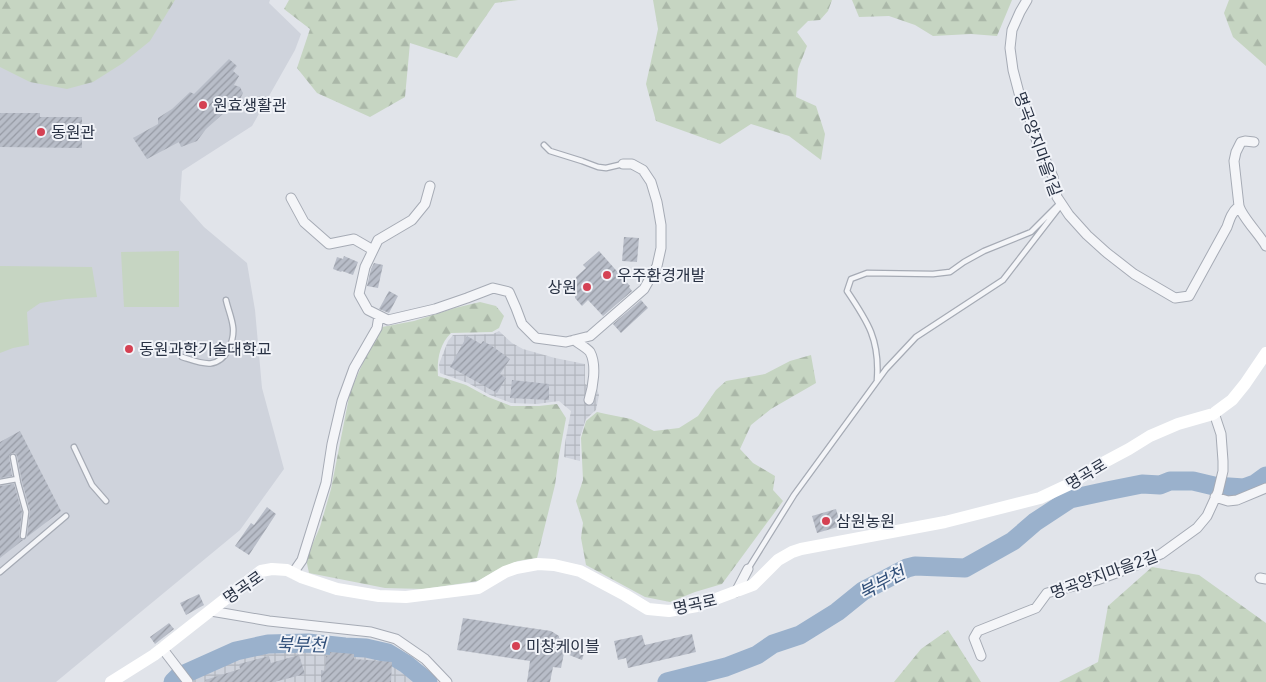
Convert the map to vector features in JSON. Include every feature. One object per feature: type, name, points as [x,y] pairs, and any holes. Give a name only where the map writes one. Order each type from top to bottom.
[{"type":"main road","name":"명곡로","points":[[111,682],[154,655],[261,571],[272,569],[287,570],[337,589],[379,596],[406,597],[478,588],[505,572],[516,568],[538,564],[554,565],[580,571],[625,594],[648,609],[669,611],[697,606],[753,585],[778,560],[801,549],[945,522],[1040,498],[1072,484],[1100,465],[1150,436],[1178,424],[1214,413],[1232,400],[1266,353]]},
{"type":"street","name":"명곡양지마을1길","points":[[1027,0],[1012,30],[1010,48],[1013,70],[1033,132],[1053,177],[1057,198],[1087,235],[1107,254],[1134,274],[1175,298],[1189,296],[1227,227],[1230,217],[1239,206]]},
{"type":"street","points":[[1254,142],[1241,142],[1236,152],[1234,161],[1239,206],[1240,212],[1266,246]]},
{"type":"street","points":[[430,186],[425,204],[412,220],[378,240],[373,250],[365,267],[359,294],[368,310],[388,320],[435,309],[493,288],[509,292],[522,324],[536,338],[566,342],[590,336],[644,289],[657,266],[661,248],[661,225],[651,182],[643,170],[632,164],[623,164]]},
{"type":"street","points":[[291,198],[304,222],[328,244],[354,239],[373,250]]},
{"type":"street","points":[[293,573],[302,560],[326,483],[332,444],[342,401],[354,368],[377,328],[379,316]]},
{"type":"street","points":[[574,340],[590,352],[594,368],[589,400]]},
{"type":"street","name":"명곡양지마을2길","points":[[981,656],[974,638],[978,631],[1036,608],[1047,593],[1097,580],[1161,554],[1197,528],[1207,516],[1223,471],[1221,434],[1214,413]]},
{"type":"street","points":[[1215,497],[1228,501],[1238,500],[1266,488]]},
{"type":"street","points":[[736,592],[748,569]]},
{"type":"street","points":[[211,610],[270,620],[371,632],[396,639],[425,659],[447,682]]},
{"type":"street","points":[[162,648],[188,682]]},
{"type":"lane","points":[[544,145],[550,151],[598,168],[623,164]]},
{"type":"lane","points":[[877,381],[879,362],[876,342],[865,317],[847,291],[851,279],[867,273],[934,274],[950,272],[984,251],[1031,232],[1061,204]]},
{"type":"lane","points":[[748,569],[794,495],[886,369],[916,337],[1004,280],[1061,204]]},
{"type":"lane","points":[[182,357],[198,362],[214,363],[224,358],[233,341],[233,327],[226,300]]},
{"type":"lane","points":[[74,447],[92,485],[106,501]]},
{"type":"lane","points":[[13,457],[26,512],[23,536]]},
{"type":"lane","points":[[0,482],[17,479]]},
{"type":"lane","points":[[0,572],[66,516]]},
{"type":"shaded area","name":"동원과학기술대학교","points":[[0,0],[270,0],[269,3],[301,34],[295,50],[252,126],[182,171],[180,200],[204,227],[247,263],[255,310],[262,388],[284,469],[240,530],[56,682],[0,682]]},
{"type":"shaded area","points":[[499,331],[512,343],[523,349],[585,364],[585,384],[597,389],[599,395],[596,410],[586,419],[580,437],[580,461],[564,457],[571,411],[559,401],[537,404],[511,403],[490,395],[468,383],[440,373],[439,364],[448,341],[453,335],[493,334]]},
{"type":"shaded area","points":[[309,646],[366,651],[386,655],[422,682],[179,682],[238,654],[268,648]]},
{"type":"green space","points":[[0,0],[175,0],[150,41],[123,63],[93,82],[67,89],[30,82],[0,67]]},
{"type":"green space","points":[[289,0],[518,0],[495,3],[457,58],[410,43],[405,97],[370,117],[317,93],[297,68],[310,29],[284,9]]},
{"type":"green space","points":[[653,0],[832,0],[828,11],[820,20],[808,21],[797,32],[807,46],[798,69],[796,97],[816,106],[825,134],[821,160],[789,136],[751,124],[720,144],[656,121],[646,84],[658,29]]},
{"type":"green space","points":[[852,0],[1012,0],[997,36],[971,34],[933,36],[915,25],[889,16],[859,17]]},
{"type":"green space","points":[[1229,0],[1266,0],[1266,66],[1233,37],[1224,13]]},
{"type":"green space","points":[[179,251],[179,307],[124,307],[121,252]]},
{"type":"green space","points":[[0,266],[92,267],[97,297],[40,303],[27,312],[29,345],[0,353]]},
{"type":"green space","points":[[480,302],[496,306],[504,316],[499,328],[492,332],[451,333],[440,353],[438,376],[466,385],[488,397],[511,406],[557,404],[566,418],[555,485],[537,558],[518,561],[478,581],[424,589],[385,588],[309,573],[306,559],[320,527],[331,489],[350,392],[369,349],[382,327],[414,321]]},
{"type":"green space","points":[[811,355],[816,383],[771,409],[751,425],[740,449],[753,463],[775,476],[773,490],[783,501],[722,584],[670,602],[645,597],[586,565],[581,538],[583,523],[576,501],[583,480],[581,438],[586,421],[597,412],[631,419],[654,431],[679,428],[698,416],[716,390],[726,381],[765,374],[790,361]]},
{"type":"green space","points":[[1152,567],[1199,575],[1266,623],[1266,682],[1059,682],[1098,662],[1108,606]]},
{"type":"green space","points":[[948,630],[981,682],[894,682],[921,649]]},
{"type":"building","name":"원효생활관","points":[[229,59],[237,66],[233,71],[239,76],[234,85],[240,87],[243,93],[240,99],[232,100],[225,112],[206,129],[197,141],[181,147],[179,142],[147,159],[133,138],[158,124],[158,118],[172,109],[190,92],[194,94]]},
{"type":"building","name":"동원관","points":[[0,113],[40,113],[40,117],[82,117],[82,148],[0,147]]},
{"type":"building","points":[[624,237],[639,238],[637,262],[622,261]]},
{"type":"building","points":[[599,251],[630,286],[632,291],[603,316],[588,300],[582,306],[575,298],[576,277],[586,268],[583,265]]},
{"type":"building","points":[[344,256],[358,262],[353,275],[333,269],[337,257],[343,259]]},
{"type":"building","points":[[374,263],[383,265],[378,288],[367,286]]},
{"type":"building","points":[[389,291],[398,296],[389,313],[379,309]]},
{"type":"building","points":[[641,300],[648,308],[621,333],[613,324]]},
{"type":"building","points":[[467,336],[481,344],[483,341],[510,359],[500,374],[506,378],[497,393],[450,367]]},
{"type":"building","points":[[512,380],[549,384],[549,400],[510,398]]},
{"type":"building","points":[[20,431],[61,511],[27,537],[30,511],[15,453],[9,456],[12,476],[0,478],[0,442]]},
{"type":"building","points":[[14,484],[22,512],[19,537],[23,540],[0,558],[0,486]]},
{"type":"building","points":[[267,507],[276,514],[249,555],[235,546],[251,523],[254,525]]},
{"type":"building","name":"삼원농원","points":[[836,509],[841,526],[817,533],[812,516]]},
{"type":"building","points":[[199,594],[204,605],[186,615],[180,603]]},
{"type":"building","name":"미창케이블","points":[[463,618],[551,631],[559,636],[559,638],[585,651],[582,660],[564,653],[561,668],[553,667],[550,682],[527,682],[530,661],[457,650]]},
{"type":"building","points":[[169,623],[174,629],[155,644],[150,637]]},
{"type":"building","points":[[692,634],[696,652],[628,668],[626,658],[618,660],[614,641],[642,635],[645,645]]},
{"type":"building","points":[[330,652],[354,654],[354,659],[392,662],[391,682],[321,682],[321,670],[325,671],[326,656],[330,656]]},
{"type":"building","points":[[299,655],[305,674],[274,682],[206,682],[205,680],[240,669],[239,664],[269,656],[271,663]]},
{"type":"waterway","name":"북부천","points":[[667,682],[726,667],[757,655],[773,644],[800,635],[837,612],[863,591],[907,568],[915,566],[965,568],[1013,541],[1035,522],[1070,499],[1142,484],[1160,485],[1170,481],[1193,481],[1214,486],[1244,488],[1255,484],[1266,476]]},
{"type":"waterway","name":"북부천","points":[[173,682],[178,677],[236,651],[268,644],[308,643],[366,648],[388,653],[406,664],[428,682]]},
{"type":"place","name":"원효생활관","points":[[203,105]]},
{"type":"place","name":"동원관","points":[[41,132]]},
{"type":"place","name":"우주환경개발","points":[[607,275]]},
{"type":"place","name":"상원","points":[[587,287]]},
{"type":"place","name":"동원과학기술대학교","points":[[129,349]]},
{"type":"place","name":"삼원농원","points":[[826,521]]},
{"type":"place","name":"미창케이블","points":[[516,646]]}]
